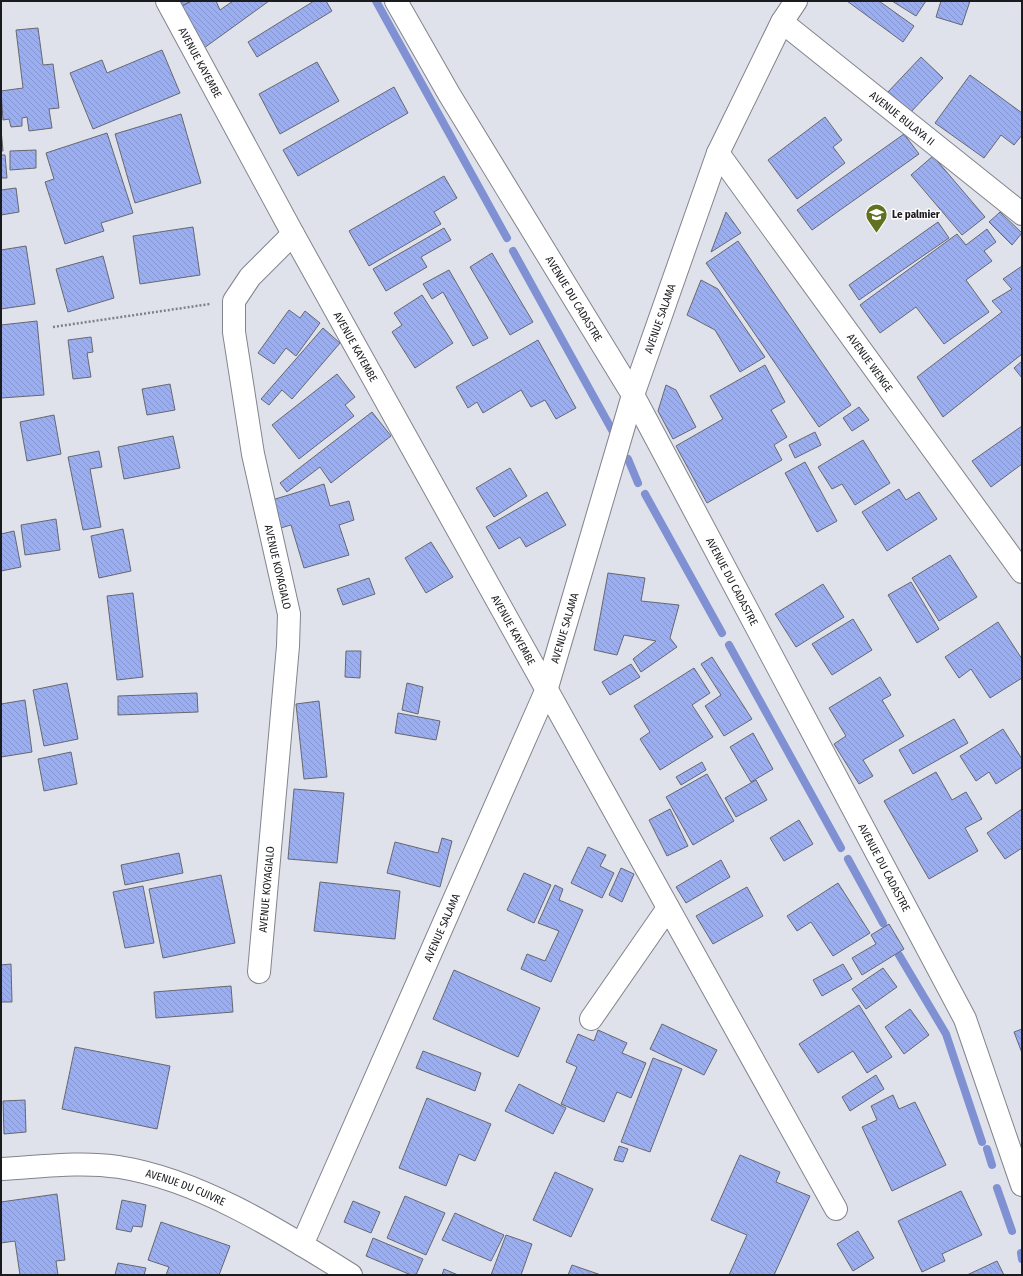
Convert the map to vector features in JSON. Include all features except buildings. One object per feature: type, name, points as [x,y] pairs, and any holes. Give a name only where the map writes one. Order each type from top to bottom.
[{"type":"street","name":"AVENUE KAYEMBE","points":[[167,1],[293,234],[546,691],[836,1209]]},
{"type":"street","name":"AVENUE DU CADASTRE","points":[[396,1],[449,94],[633,395],[965,1019],[1014,1134],[1022,1185]]},
{"type":"street","name":"AVENUE SALAMA","points":[[302,1245],[546,691],[633,395],[718,153],[782,22],[796,1]]},
{"type":"street","name":"AVENUE BULAYA II","points":[[782,22],[1022,214]]},
{"type":"street","name":"AVENUE WENGE","points":[[718,153],[1022,572]]},
{"type":"street","points":[[234,301],[250,278],[293,234]]},
{"type":"street","name":"AVENUE KOYAGIALO","points":[[234,301],[234,332],[253,454],[289,614],[288,646],[259,972]]},
{"type":"street","points":[[591,1019],[668,908]]},
{"type":"street","name":"AVENUE DU CUIVRE","points":[[1,1169],[88,1164],[119,1167],[150,1173],[214,1198],[302,1245],[351,1275]]},
{"type":"path","points":[[53,327],[234,301]]},
{"type":"waterway","points":[[376,1],[507,238]]},
{"type":"waterway","points":[[513,251],[612,430]]},
{"type":"waterway","points":[[628,459],[638,483]]},
{"type":"waterway","points":[[645,494],[722,633]]},
{"type":"waterway","points":[[729,645],[841,848]]},
{"type":"waterway","points":[[848,859],[883,923]]},
{"type":"waterway","points":[[899,955],[946,1034],[982,1142]]},
{"type":"waterway","points":[[987,1149],[992,1165]]},
{"type":"waterway","points":[[997,1188],[1012,1231]]},
{"type":"waterway","points":[[1021,1253],[1022,1259]]},
{"type":"place","name":"Le palmier","points":[[877,234]]}]
